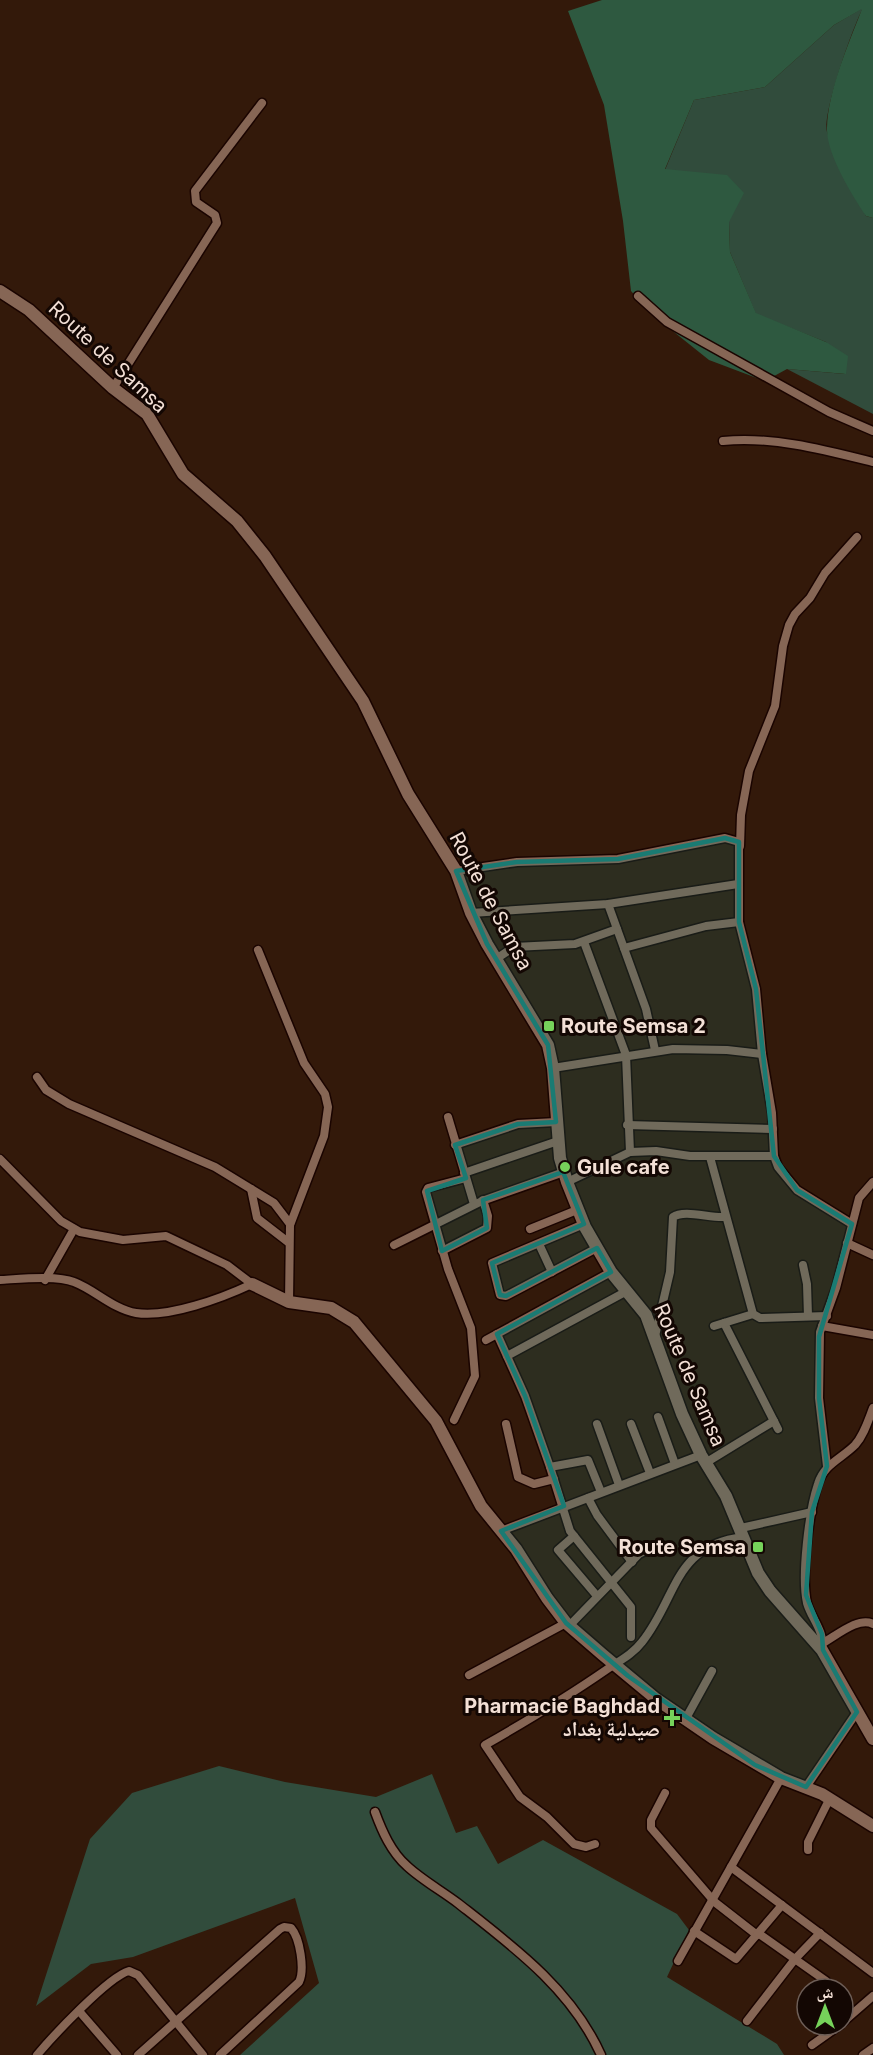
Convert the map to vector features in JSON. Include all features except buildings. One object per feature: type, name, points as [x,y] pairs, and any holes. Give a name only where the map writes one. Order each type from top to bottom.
[{"type":"street","points":[[113,388],[217,224],[215,215],[196,202],[195,191],[262,103]]},
{"type":"street","name":"Route de Samsa","points":[[0,291],[29,310],[113,388],[147,414],[183,474],[237,521],[266,556],[363,701],[416,809],[456,872],[471,912],[496,959],[548,1045],[553,1068],[558,1141],[565,1177],[577,1210],[611,1272],[645,1315],[655,1336],[678,1405],[742,1533],[758,1573],[770,1592],[823,1646],[873,1739]]},
{"type":"street","points":[[638,296],[668,322],[829,412],[873,431]]},
{"type":"street","points":[[723,441],[752,440],[795,445],[873,462]]},
{"type":"street","points":[[852,1224],[797,1190],[778,1167],[774,1156],[773,1129],[762,1054],[756,989],[739,922],[738,884],[741,815],[749,771],[775,706],[783,646],[789,625],[795,614],[810,598],[825,573],[857,537]]},
{"type":"street","points":[[456,872],[517,862],[618,859],[725,838],[735,839],[740,847]]},
{"type":"street","points":[[471,912],[608,904],[738,884]]},
{"type":"street","points":[[608,904],[646,1008],[656,1050]]},
{"type":"street","points":[[624,948],[706,926],[739,922]]},
{"type":"street","points":[[496,959],[520,945],[565,946],[584,942],[617,929]]},
{"type":"street","points":[[584,942],[626,1055],[627,1125],[630,1152]]},
{"type":"street","points":[[258,950],[304,1063],[325,1094],[328,1107],[324,1136],[290,1224],[289,1302]]},
{"type":"street","points":[[553,1068],[656,1050],[700,1048],[762,1054]]},
{"type":"street","points":[[37,1077],[46,1090],[69,1104],[215,1167],[281,1209],[290,1224]]},
{"type":"street","points":[[442,1251],[487,1228],[488,1216],[465,1176],[448,1117]]},
{"type":"street","points":[[455,1145],[518,1124],[556,1122]]},
{"type":"street","points":[[627,1125],[773,1129]]},
{"type":"street","points":[[454,1420],[475,1376],[475,1366],[468,1317],[433,1224],[427,1189],[558,1141]]},
{"type":"street","points":[[394,1245],[479,1202],[565,1177],[630,1152],[656,1151],[710,1157],[774,1156]]},
{"type":"street","points":[[710,1157],[724,1217],[745,1278],[753,1314]]},
{"type":"street","points":[[0,1159],[35,1197],[61,1221],[74,1229],[90,1235],[123,1240],[166,1236],[227,1265],[252,1284],[289,1302],[327,1307],[354,1322],[436,1421],[481,1506],[568,1624],[685,1720],[781,1778],[806,1787],[873,1826]]},
{"type":"street","points":[[828,1466],[819,1398],[818,1343],[859,1198],[873,1182]]},
{"type":"street","points":[[251,1189],[260,1221],[288,1242]]},
{"type":"street","points":[[530,1229],[577,1210]]},
{"type":"street","points":[[655,1336],[668,1281],[673,1217],[685,1212],[701,1217],[724,1217]]},
{"type":"street","points":[[584,1224],[492,1263],[500,1295],[506,1296],[597,1248]]},
{"type":"street","points":[[45,1280],[74,1229]]},
{"type":"street","points":[[847,1243],[873,1255]]},
{"type":"street","points":[[539,1244],[552,1272]]},
{"type":"street","points":[[803,1265],[807,1284],[807,1316]]},
{"type":"street","points":[[486,1340],[611,1272]]},
{"type":"street","points":[[0,1280],[75,1282],[103,1299],[137,1313],[184,1307],[227,1295],[252,1284]]},
{"type":"street","points":[[507,1356],[627,1291]]},
{"type":"street","points":[[714,1326],[753,1314],[760,1318],[827,1316]]},
{"type":"street","points":[[501,1531],[675,1464],[704,1459],[776,1425],[724,1323]]},
{"type":"street","points":[[822,1326],[850,1333],[873,1335]]},
{"type":"street","points":[[497,1334],[525,1396],[574,1536],[631,1607],[631,1637]]},
{"type":"street","points":[[873,1408],[855,1444],[828,1466],[818,1483],[812,1512],[806,1595],[810,1611],[822,1634],[823,1646],[855,1624],[866,1621],[873,1624]]},
{"type":"street","points":[[658,1417],[675,1464]]},
{"type":"street","points":[[506,1424],[518,1477],[534,1484],[554,1479]]},
{"type":"street","points":[[597,1424],[619,1485]]},
{"type":"street","points":[[631,1424],[650,1473]]},
{"type":"street","points":[[550,1467],[588,1460],[601,1492]]},
{"type":"street","points":[[588,1498],[597,1515],[632,1562]]},
{"type":"street","points":[[595,1844],[586,1847],[574,1844],[547,1817],[520,1797],[485,1744],[553,1707],[630,1655],[644,1640],[677,1577],[693,1558],[720,1541],[812,1512]]},
{"type":"street","points":[[574,1536],[558,1550],[597,1596]]},
{"type":"street","points":[[469,1675],[568,1624],[645,1550],[660,1544]]},
{"type":"street","points":[[685,1720],[712,1671]]},
{"type":"street","points":[[806,1787],[857,1712]]},
{"type":"street","points":[[678,1961],[781,1778]]},
{"type":"street","points":[[665,1793],[651,1820],[651,1828],[712,1899],[819,1977]]},
{"type":"street","points":[[807,1850],[808,1842],[830,1800]]},
{"type":"street","points":[[375,1812],[386,1839],[405,1865],[458,1903],[533,1965],[573,2005],[584,2020],[601,2055]]},
{"type":"street","points":[[731,1867],[873,1973]]},
{"type":"street","points":[[694,1931],[736,1959],[782,1905]]},
{"type":"street","points":[[138,2055],[175,2019],[280,1929],[284,1926],[292,1929],[302,1973],[299,1982],[220,2055]]},
{"type":"street","points":[[747,2021],[795,1959],[820,1933]]},
{"type":"street","points":[[37,2055],[79,2011],[118,1977],[129,1971],[138,1975],[203,2055]]},
{"type":"street","points":[[855,2012],[873,1996]]},
{"type":"street","points":[[79,2011],[117,2055]]},
{"type":"street","points":[[812,2045],[823,2037]]},
{"type":"street","points":[[863,2055],[873,2048]]},
{"type":"highlighted area","points":[[725,838],[739,842],[739,922],[756,989],[774,1156],[797,1190],[852,1224],[819,1337],[819,1398],[827,1466],[812,1512],[806,1595],[822,1634],[823,1650],[857,1712],[806,1787],[755,1765],[628,1676],[566,1623],[501,1531],[564,1506],[525,1396],[497,1334],[611,1272],[597,1248],[506,1296],[500,1295],[492,1263],[584,1224],[563,1172],[483,1200],[487,1228],[442,1251],[427,1191],[466,1178],[455,1145],[518,1124],[556,1122],[548,1045],[487,944],[456,871],[517,862],[618,859]]},
{"type":"green space","points":[[602,0],[873,0],[873,218],[866,216],[841,174],[831,149],[827,128],[835,83],[862,9],[834,25],[765,87],[694,100],[665,169],[727,175],[744,193],[729,222],[730,252],[756,313],[826,342],[848,356],[846,374],[787,369],[765,381],[709,360],[654,316],[631,291],[623,221],[604,105],[568,11]]},
{"type":"green space","points":[[863,8],[839,70],[829,108],[827,132],[839,163],[866,216],[873,218],[873,414],[787,369],[845,374],[826,342],[756,314],[730,252],[729,222],[665,170],[694,100],[765,87],[834,25]]},
{"type":"green space","points":[[219,1766],[285,1782],[376,1797],[432,1774],[456,1833],[477,1826],[498,1864],[543,1840],[677,1914],[689,1930],[667,1977],[777,2044],[784,2055],[240,2055],[319,1983],[295,1898],[133,1957],[91,1964],[36,2006],[90,1839],[132,1793]]},
{"type":"place","name":"Route Semsa 2","points":[[549,1026]]},
{"type":"place","name":"Gule cafe","points":[[565,1167]]},
{"type":"place","name":"Route Semsa","points":[[758,1547]]},
{"type":"place","name":"Pharmacie Baghdad صيدلية بغداد","points":[[672,1718]]}]
